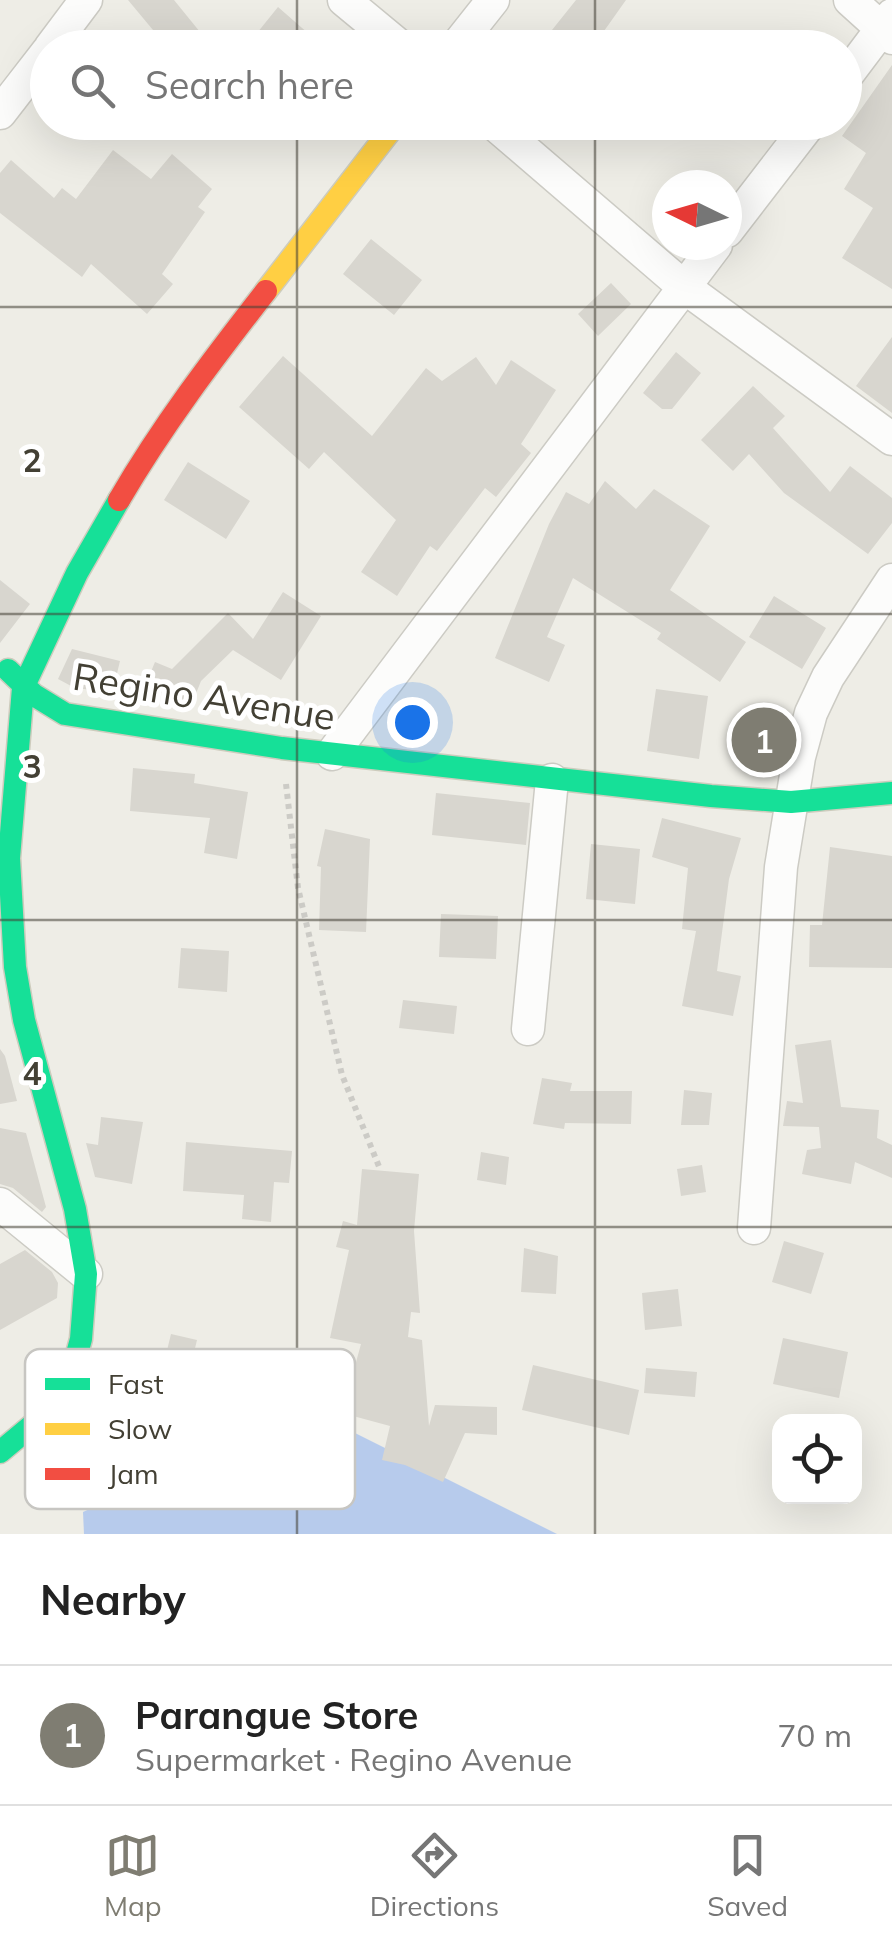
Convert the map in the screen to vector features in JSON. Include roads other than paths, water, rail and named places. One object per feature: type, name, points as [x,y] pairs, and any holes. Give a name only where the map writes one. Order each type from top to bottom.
[{"type":"street","points":[[63,30],[86,0]]},
{"type":"street","points":[[344,0],[380,30]]},
{"type":"street","points":[[470,30],[493,0]]},
{"type":"street","points":[[850,0],[889,28],[862,59]]},
{"type":"street","points":[[0,113],[30,74]]},
{"type":"street","points":[[79,1349],[86,1274],[75,1208],[28,1035],[14,967],[9,858],[23,688],[78,573],[148,451],[196,382],[383,140]]},
{"type":"street","points":[[513,140],[684,286],[892,439]]},
{"type":"street","points":[[742,212],[797,140]]},
{"type":"street","points":[[332,754],[704,260]]},
{"type":"street","points":[[754,1228],[776,931],[790,802],[811,713],[836,666],[892,580]]},
{"type":"street","name":"Regino Avenue","points":[[0,663],[23,688],[65,714],[282,748],[552,780],[790,802],[892,794]]},
{"type":"street","points":[[528,1030],[552,780]]},
{"type":"street","points":[[0,1204],[86,1274]]},
{"type":"street","points":[[1,1450],[25,1431]]},
{"type":"water","points":[[355,1433],[557,1534],[84,1534],[83,1512],[355,1509]]},
{"type":"place","name":"Parangue Store","points":[[764,740]]}]
